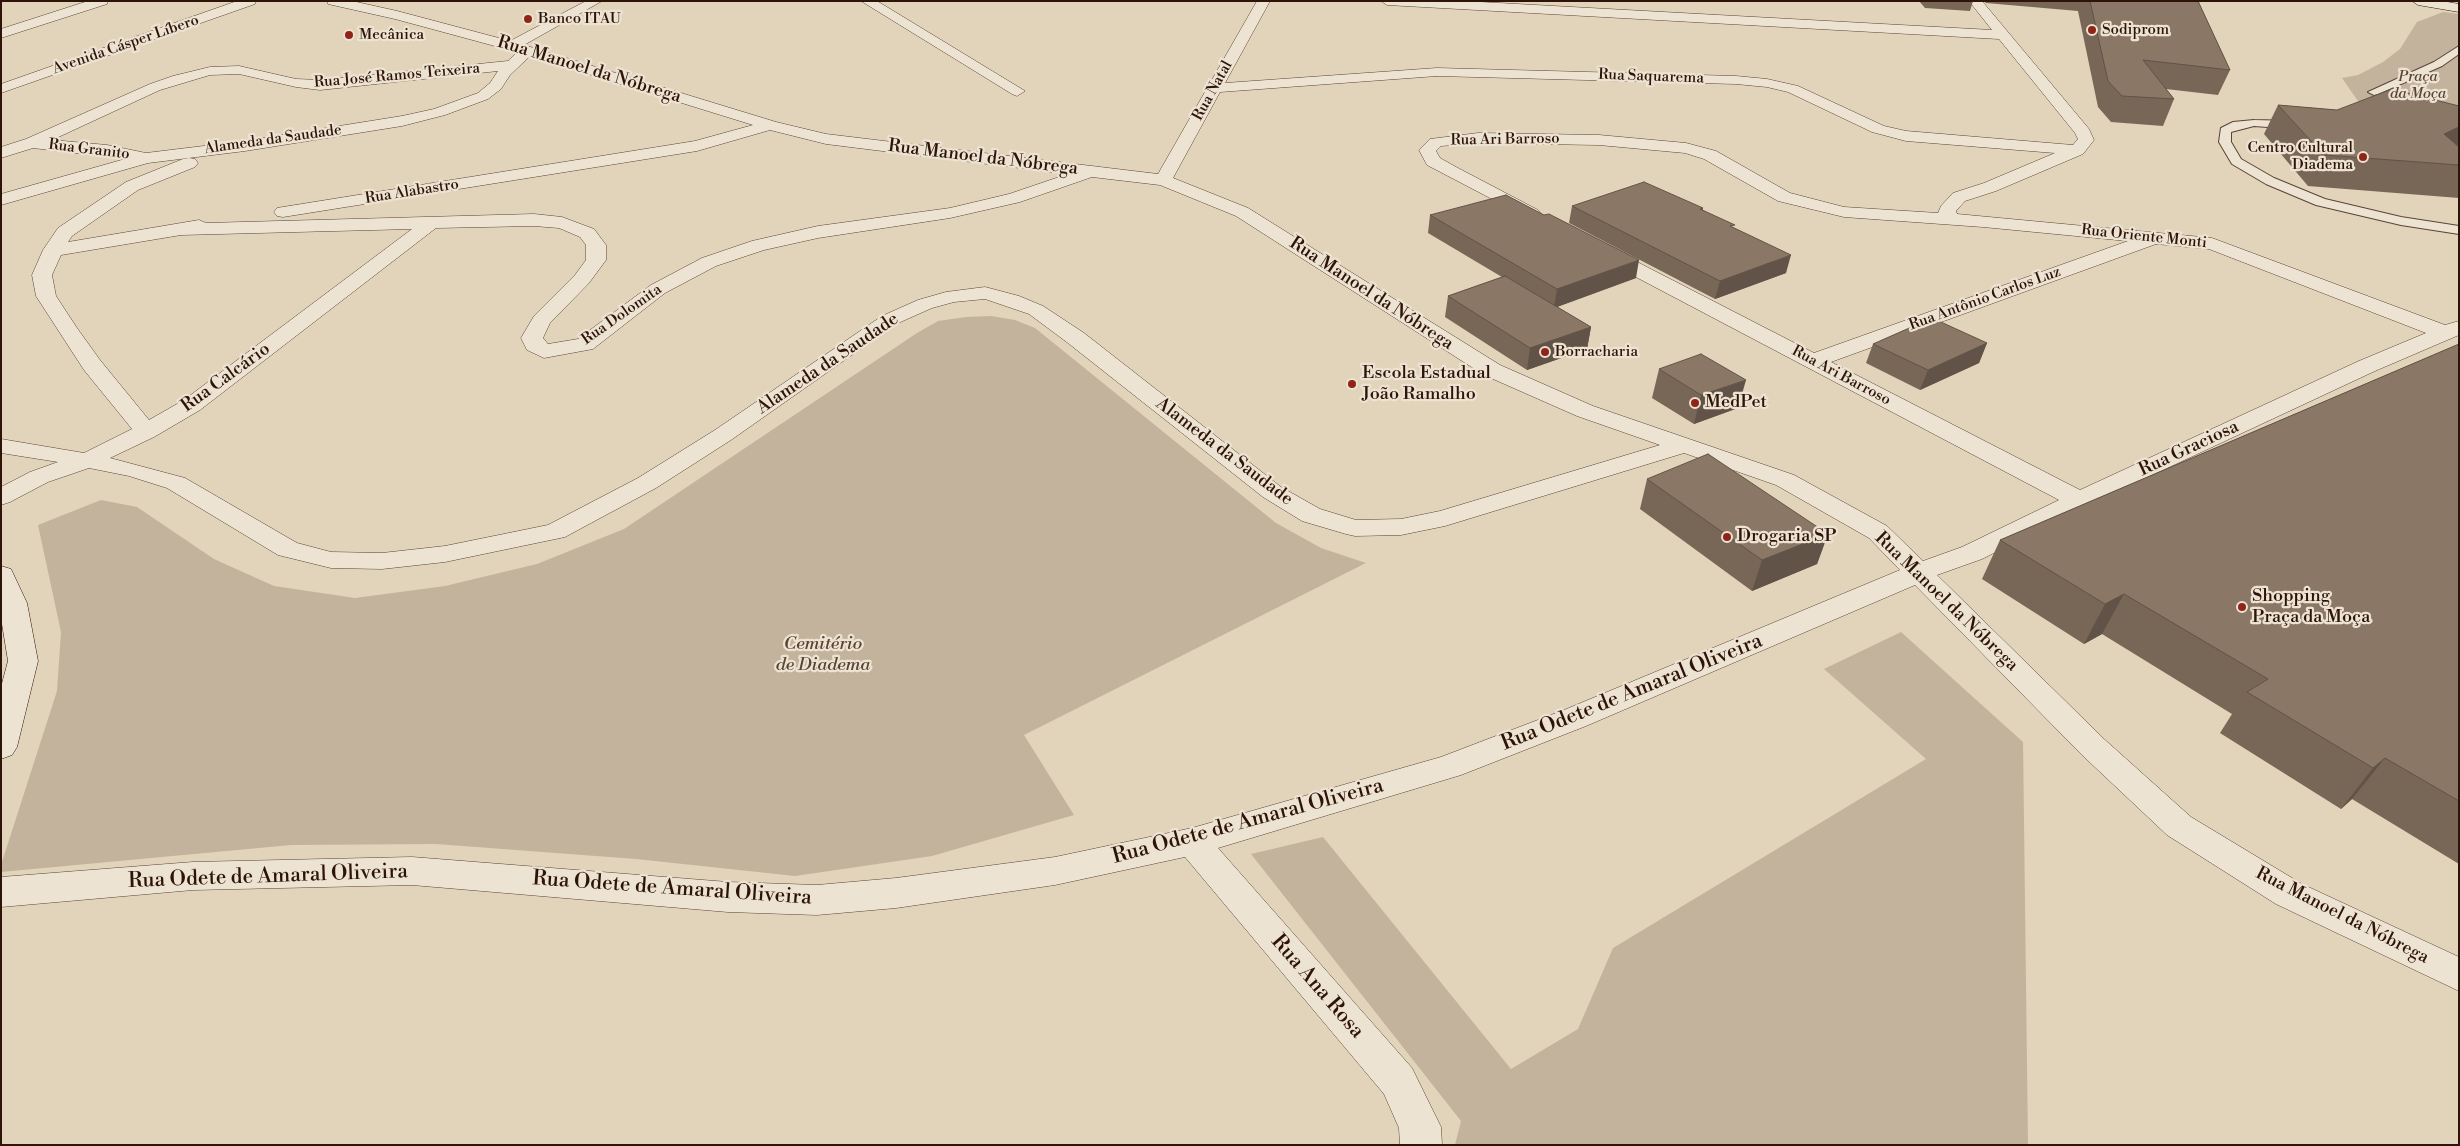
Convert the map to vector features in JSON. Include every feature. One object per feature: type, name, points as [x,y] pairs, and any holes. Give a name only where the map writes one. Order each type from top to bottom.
[{"type":"street","points":[[1,34],[102,1]]},
{"type":"street","name":"Avenida Cásper Líbero","points":[[1,89],[250,1]]},
{"type":"street","name":"Rua Manoel da Nóbrega","points":[[333,1],[397,15],[771,137],[826,139],[1163,180],[1242,212],[1492,370],[1585,411],[1785,480],[1878,532],[2093,747],[2179,826],[2289,894],[2459,975]]},
{"type":"street","points":[[517,54],[596,1]]},
{"type":"street","points":[[867,1],[1017,91]]},
{"type":"street","name":"Rua Natal","points":[[1163,180],[1264,1]]},
{"type":"street","points":[[1387,1],[1524,5],[2003,35]]},
{"type":"street","points":[[1948,219],[1947,210],[1952,202],[2077,150],[2086,140],[2083,132],[1975,1]]},
{"type":"street","points":[[2418,1],[2459,8]]},
{"type":"street","name":"Rua José Ramos Teixeira","points":[[1,153],[32,143],[155,87],[178,78],[210,71],[239,70],[296,84],[320,85],[517,54]]},
{"type":"street","name":"Alameda da Saudade","points":[[1,200],[146,158],[245,146],[402,121],[439,112],[482,96],[496,86],[517,54]]},
{"type":"street","name":"Rua Saquarema","points":[[1214,88],[1444,71],[1736,80],[1767,83],[1793,89],[1870,126],[1906,136],[2077,150]]},
{"type":"street","name":"Rua Alabastro","points":[[52,250],[697,146],[771,137]]},
{"type":"street","name":"Rua Ari Barroso","points":[[1550,223],[1450,172],[1433,161],[1427,150],[1436,142],[1478,138],[1599,140],[1686,148],[1710,155],[1784,197],[1811,205],[1844,212],[1983,221]]},
{"type":"street","name":"Rua Granito","points":[[32,143],[107,150],[146,158]]},
{"type":"street","points":[[146,432],[92,365],[46,296],[42,275],[52,250],[65,232],[132,186],[182,166],[245,146]]},
{"type":"street","name":"Rua Dolomita","points":[[181,228],[534,220],[562,222],[587,233],[596,245],[596,260],[582,279],[541,320],[532,338],[535,345],[544,351],[585,344],[658,289],[709,262],[742,251],[818,232],[950,213],[1014,198],[1092,171]]},
{"type":"street","points":[[1983,221],[1985,198],[1990,187]]},
{"type":"street","name":"Rua Oriente Monti","points":[[1983,221],[2212,244],[2452,330]]},
{"type":"street","name":"Rua Calcário","points":[[1,497],[39,477],[89,460],[113,446],[146,432],[192,405],[431,223]]},
{"type":"street","name":"Rua Antônio Carlos Luz","points":[[1813,361],[2157,237]]},
{"type":"street","name":"Rua Ari Barroso","points":[[1584,242],[2078,500]]},
{"type":"street","name":"Alameda da Saudade","points":[[1,446],[89,460],[134,470],[176,483],[288,550],[331,560],[382,560],[445,554],[556,531],[647,483],[731,429],[889,320],[925,304],[953,296],[986,293],[1012,300],[1044,315],[1272,492],[1311,515],[1355,528],[1400,527],[1445,518],[1686,445]]},
{"type":"street","name":"Rua Graciosa","points":[[1920,572],[1972,553],[2078,500],[2367,366],[2452,330]]},
{"type":"street","name":"Rua Odete de Amaral Oliveira","points":[[1,892],[192,876],[315,871],[412,870],[728,897],[817,900],[896,893],[1055,871],[1192,842],[1348,798],[1450,766],[1585,714],[1920,572]]},
{"type":"street","points":[[1,575],[13,603],[23,661],[1,746]]},
{"type":"street","name":"Rua Ana Rosa","points":[[1192,842],[1398,1081],[1420,1127],[1421,1145]]},
{"type":"lane","points":[[2374,92],[2438,64],[2459,49]]},
{"type":"lane","points":[[2306,126],[2254,123],[2233,126],[2225,130],[2225,142],[2236,161],[2270,181],[2321,202],[2401,221],[2459,230]]},
{"type":"green space","name":"Praça da Moça","points":[[2443,12],[2459,14],[2459,140],[2360,104],[2342,78],[2358,75],[2383,62],[2400,49],[2417,22]]},
{"type":"green space","name":"Cemitério de Diadema","points":[[991,316],[1015,320],[1035,328],[1276,523],[1321,548],[1366,563],[1024,735],[1074,815],[932,856],[795,876],[636,859],[436,844],[291,845],[1,872],[1,865],[57,691],[61,632],[38,525],[101,500],[137,507],[214,559],[274,586],[355,598],[445,586],[537,564],[624,529],[917,333],[938,321]]},
{"type":"green space","points":[[1901,632],[2023,742],[2028,1145],[1455,1145],[1461,1121],[1251,854],[1323,837],[1511,1069],[1578,1029],[1613,948],[1926,759],[1824,669]]},
{"type":"building","points":[[2090,1],[2198,1],[2230,70],[2143,60],[2174,99],[2122,96],[2108,81]]},
{"type":"building","points":[[2392,89],[2459,106],[2459,127],[2444,134],[2459,147],[2459,165],[2324,155],[2278,105],[2337,110]]},
{"type":"building","points":[[1644,182],[1703,208],[1700,209],[1735,225],[1730,226],[1791,255],[1720,281],[1572,206]]},
{"type":"building","points":[[1506,195],[1544,215],[1549,214],[1639,260],[1557,289],[1430,215]]},
{"type":"building","points":[[1505,276],[1591,327],[1530,348],[1448,296]]},
{"type":"building","points":[[1932,318],[1987,343],[1928,370],[1873,344]]},
{"type":"building","name":"Shopping Praça da Moça","points":[[2459,344],[2459,801],[2385,758],[2373,768],[2247,692],[2268,679],[2124,594],[2105,604],[2000,540]]},
{"type":"building","points":[[1701,354],[1746,380],[1701,395],[1659,369]]},
{"type":"building","points":[[1708,454],[1828,534],[1762,560],[1647,479]]},
{"type":"place","name":"Banco ITAU","points":[[528,19]]},
{"type":"place","name":"Sodiprom","points":[[2092,30]]},
{"type":"place","name":"Mecânica","points":[[349,35]]},
{"type":"place","name":"Centro Cultural Diadema","points":[[2363,157]]},
{"type":"place","name":"Borracharia","points":[[1545,352]]},
{"type":"place","name":"Escola Estadual João Ramalho","points":[[1352,384]]},
{"type":"place","name":"MedPet","points":[[1695,403]]},
{"type":"place","name":"Drogaria SP","points":[[1727,537]]},
{"type":"place","name":"Shopping Praça da Moça","points":[[2242,607]]}]
